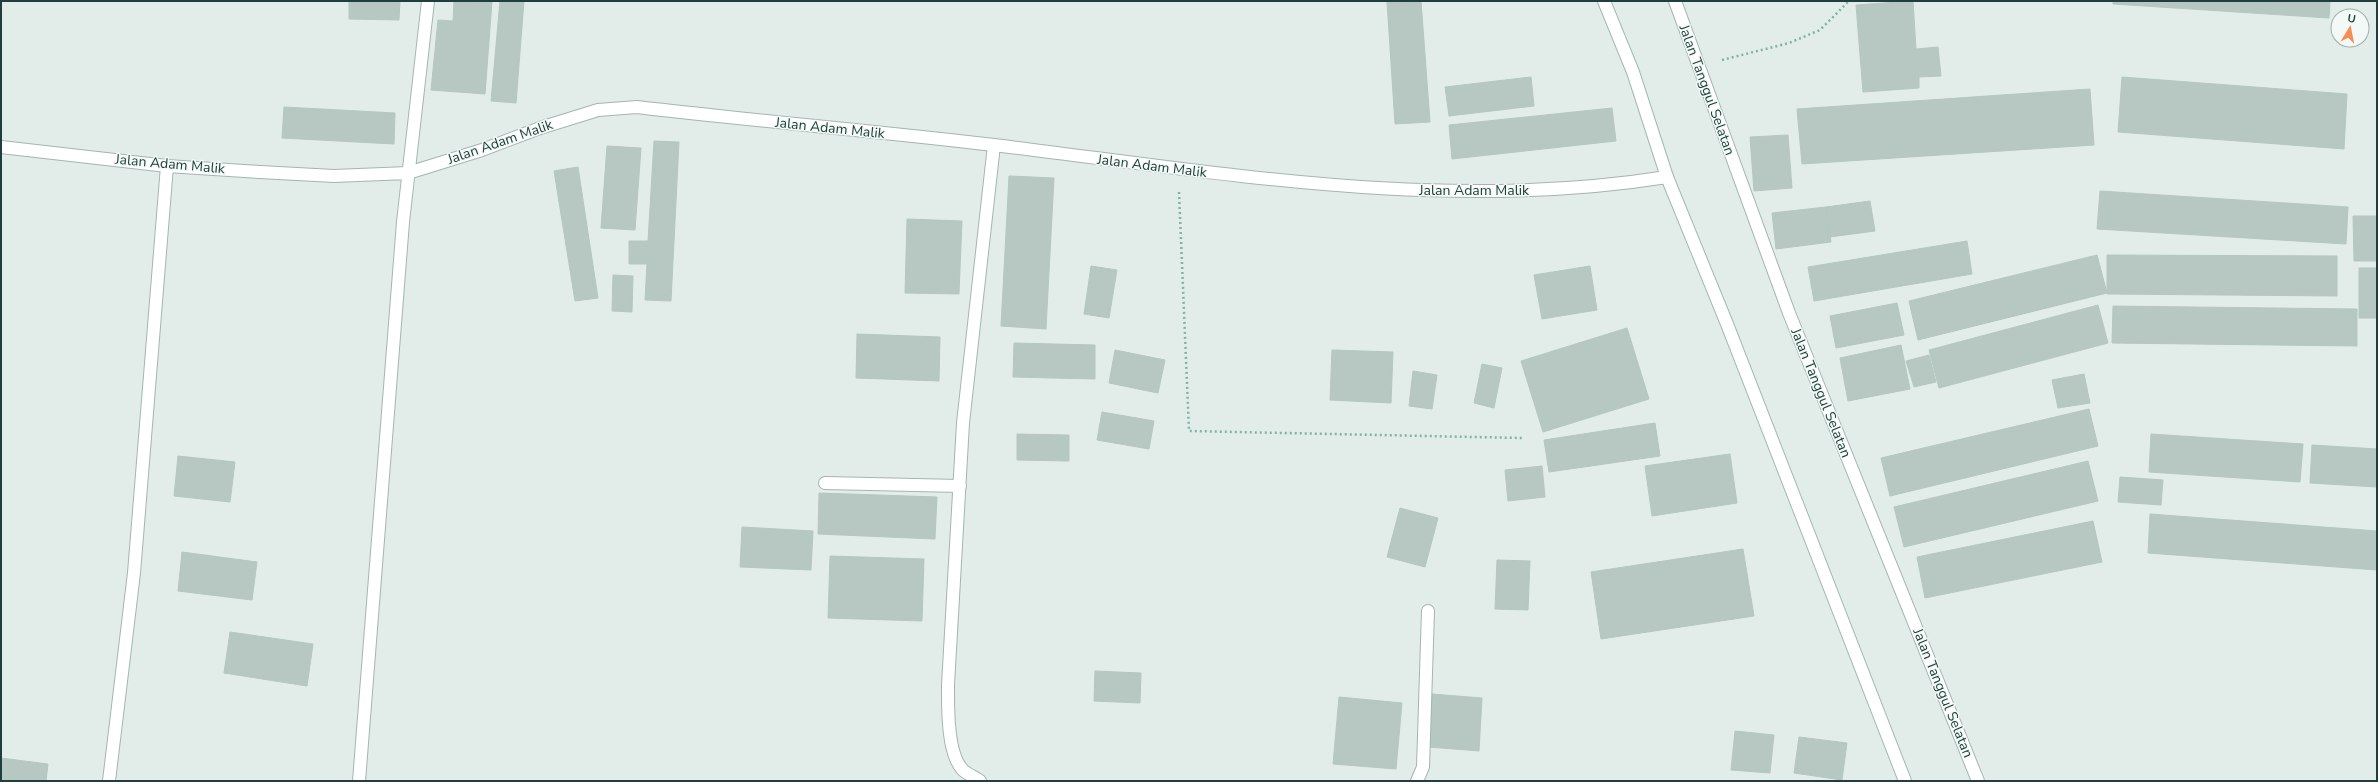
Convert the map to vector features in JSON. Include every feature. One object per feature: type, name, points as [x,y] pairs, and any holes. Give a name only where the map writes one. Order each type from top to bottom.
[{"type":"street","points":[[359,781],[408,172],[428,1]]},
{"type":"street","points":[[1604,1],[1633,72],[1667,177],[1730,331],[1904,781]]},
{"type":"street","name":"Jalan Tanggul Selatan","points":[[1675,1],[1792,321],[1978,781]]},
{"type":"street","name":"Jalan Adam Malik","points":[[1,147],[167,166],[334,176],[408,172],[482,150],[540,128],[598,110],[637,107],[994,145],[1178,170],[1392,190],[1476,193],[1608,186],[1667,177]]},
{"type":"street","points":[[980,781],[962,769],[951,743],[948,719],[963,423],[994,145]]},
{"type":"street","points":[[109,781],[134,573],[167,166]]},
{"type":"street","points":[[825,483],[960,486]]},
{"type":"street","points":[[1418,781],[1423,767],[1428,611]]},
{"type":"path","points":[[1700,66],[1789,43],[1820,30],[1849,1]]},
{"type":"path","points":[[1178,170],[1189,431],[1522,438]]},
{"type":"building","points":[[349,1],[400,1],[399,20],[349,19]]},
{"type":"building","points":[[454,1],[492,2],[485,94],[431,90],[438,20],[453,21]]},
{"type":"building","points":[[500,1],[524,1],[516,103],[491,101]]},
{"type":"building","points":[[1421,1],[1430,122],[1395,124],[1387,2]]},
{"type":"building","points":[[1913,1],[1916,49],[1938,47],[1941,76],[1919,77],[1919,88],[1863,92],[1856,5]]},
{"type":"building","points":[[2113,1],[2330,1],[2329,18],[2113,4]]},
{"type":"building","points":[[1531,77],[1534,106],[1449,116],[1445,87]]},
{"type":"building","points":[[2122,77],[2347,94],[2344,149],[2118,132]]},
{"type":"building","points":[[2090,89],[2094,145],[1802,164],[1797,109]]},
{"type":"building","points":[[284,107],[395,113],[394,144],[282,138]]},
{"type":"building","points":[[1612,108],[1616,141],[1452,159],[1449,125]]},
{"type":"building","points":[[1788,135],[1792,188],[1754,191],[1750,137]]},
{"type":"building","points":[[654,141],[679,142],[671,301],[645,300],[647,264],[629,264],[629,241],[648,241]]},
{"type":"building","points":[[607,146],[641,148],[635,230],[601,228]]},
{"type":"building","points":[[578,167],[598,298],[575,301],[554,171]]},
{"type":"building","points":[[1009,176],[1054,178],[1046,329],[1001,326]]},
{"type":"building","points":[[2100,191],[2348,207],[2346,244],[2097,229]]},
{"type":"building","points":[[1870,201],[1875,231],[1830,237],[1826,207]]},
{"type":"building","points":[[1826,207],[1831,242],[1776,249],[1772,213]]},
{"type":"building","points":[[2353,216],[2377,216],[2377,261],[2354,261]]},
{"type":"building","points":[[907,219],[962,221],[959,294],[905,293]]},
{"type":"building","points":[[1967,241],[1972,274],[1814,301],[1808,267]]},
{"type":"building","points":[[2097,255],[2107,293],[1918,340],[1909,301]]},
{"type":"building","points":[[2107,255],[2337,256],[2337,296],[2107,294]]},
{"type":"building","points":[[1091,266],[1117,270],[1109,318],[1084,314]]},
{"type":"building","points":[[1590,266],[1597,310],[1542,319],[1534,275]]},
{"type":"building","points":[[2359,268],[2377,268],[2377,318],[2359,318]]},
{"type":"building","points":[[613,275],[633,276],[632,312],[612,311]]},
{"type":"building","points":[[1897,303],[1904,335],[1836,348],[1830,316]]},
{"type":"building","points":[[2098,305],[2108,343],[1939,388],[1929,350]]},
{"type":"building","points":[[2113,306],[2357,309],[2357,346],[2112,343]]},
{"type":"building","points":[[1627,328],[1649,399],[1543,432],[1521,361]]},
{"type":"building","points":[[857,334],[940,337],[939,381],[856,378]]},
{"type":"building","points":[[1014,343],[1095,345],[1095,379],[1013,377]]},
{"type":"building","points":[[1901,345],[1910,389],[1848,401],[1840,358]]},
{"type":"building","points":[[1115,350],[1165,360],[1158,393],[1109,383]]},
{"type":"building","points":[[1332,350],[1393,352],[1391,403],[1330,400]]},
{"type":"building","points":[[1929,355],[1936,382],[1914,387],[1906,361]]},
{"type":"building","points":[[1482,364],[1502,368],[1494,408],[1474,403]]},
{"type":"building","points":[[1413,371],[1437,375],[1432,409],[1409,406]]},
{"type":"building","points":[[2084,374],[2090,403],[2058,408],[2052,380]]},
{"type":"building","points":[[2089,409],[2098,446],[1890,496],[1881,458]]},
{"type":"building","points":[[1102,412],[1154,421],[1149,449],[1097,440]]},
{"type":"building","points":[[1655,423],[1660,456],[1549,472],[1544,440]]},
{"type":"building","points":[[1017,434],[1069,435],[1069,461],[1017,460]]},
{"type":"building","points":[[2151,434],[2303,444],[2300,482],[2149,472]]},
{"type":"building","points":[[2312,445],[2377,449],[2377,487],[2310,483]]},
{"type":"building","points":[[1730,454],[1737,503],[1652,516],[1645,466]]},
{"type":"building","points":[[178,456],[235,462],[230,502],[174,496]]},
{"type":"building","points":[[2088,461],[2098,501],[1904,547],[1894,507]]},
{"type":"building","points":[[1542,466],[1545,497],[1508,501],[1505,470]]},
{"type":"building","points":[[2120,477],[2163,480],[2161,505],[2118,502]]},
{"type":"building","points":[[819,493],[937,497],[935,539],[818,534]]},
{"type":"building","points":[[1400,508],[1438,518],[1425,567],[1387,557]]},
{"type":"building","points":[[2150,514],[2377,531],[2377,570],[2148,553]]},
{"type":"building","points":[[2093,521],[2102,562],[1925,598],[1917,557]]},
{"type":"building","points":[[742,527],[813,531],[811,570],[740,567]]},
{"type":"building","points":[[1743,549],[1754,616],[1601,639],[1591,572]]},
{"type":"building","points":[[182,552],[257,562],[252,600],[178,591]]},
{"type":"building","points":[[830,556],[924,559],[922,621],[828,618]]},
{"type":"building","points":[[1497,560],[1530,561],[1528,610],[1495,609]]},
{"type":"building","points":[[230,632],[313,644],[307,686],[224,673]]},
{"type":"building","points":[[1095,671],[1141,673],[1140,703],[1094,701]]},
{"type":"building","points":[[1432,694],[1482,698],[1479,751],[1429,747]]},
{"type":"building","points":[[1339,697],[1402,703],[1396,769],[1333,764]]},
{"type":"building","points":[[1735,731],[1774,735],[1770,773],[1731,770]]},
{"type":"building","points":[[1799,737],[1847,743],[1842,780],[1794,773]]},
{"type":"building","points":[[1,758],[48,764],[46,781],[1,781]]}]
